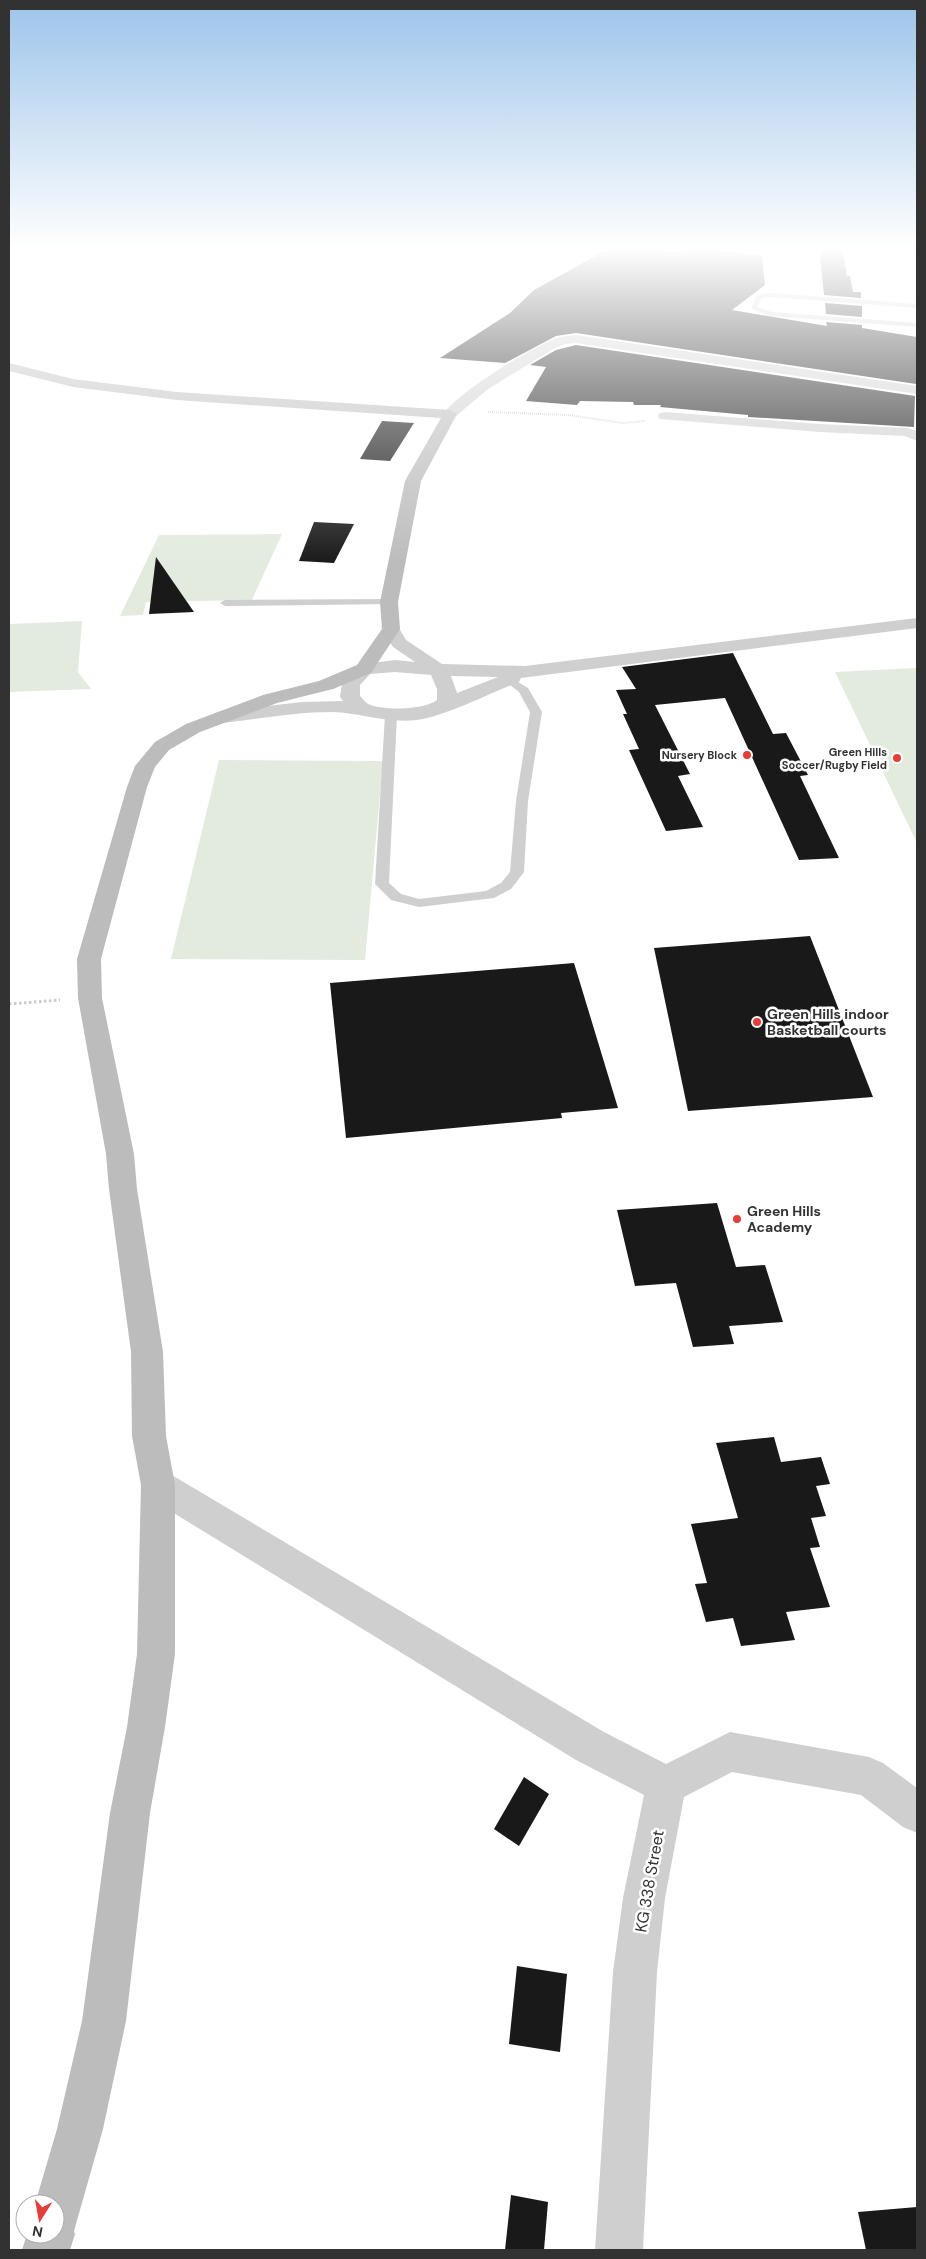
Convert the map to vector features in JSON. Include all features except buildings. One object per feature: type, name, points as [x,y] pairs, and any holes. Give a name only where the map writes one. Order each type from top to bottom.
[{"type":"street","points":[[441,706],[448,696],[448,688],[438,670],[399,643],[391,629],[389,602],[413,481],[454,411],[483,386],[537,353]]},
{"type":"street","points":[[680,353],[917,390]]},
{"type":"street","points":[[9,367],[73,382],[121,390],[177,396],[454,411]]},
{"type":"street","points":[[665,416],[820,428],[908,432],[917,437]]},
{"type":"street","points":[[62,2194],[80,2130],[104,2021],[130,1813],[146,1728],[156,1654],[158,1485],[149,1436],[147,1352],[123,1189],[120,1154],[90,998],[89,959],[137,786],[145,766],[162,746],[193,728],[270,699],[326,685],[364,670],[395,666],[517,676],[917,623]]},
{"type":"street","points":[[363,709],[350,697],[351,684],[364,670],[391,629]]},
{"type":"street","points":[[222,717],[315,707],[363,709],[391,715],[421,714],[517,676]]},
{"type":"street","points":[[158,1485],[590,1746],[666,1785],[730,1752],[869,1777],[917,1813]]},
{"type":"street","name":"KG 338 Street","points":[[619,2250],[635,1972],[644,1898],[666,1785]]},
{"type":"lane","points":[[225,603],[389,602]]},
{"type":"lane","points":[[391,715],[382,884],[396,897],[419,903],[489,895],[506,886],[517,872],[522,801],[536,712],[517,676]]},
{"type":"path","points":[[454,411],[579,416],[619,424],[632,424],[665,416]]},
{"type":"path","points":[[9,1004],[90,998]]},
{"type":"shaded area","points":[[282,534],[252,600],[146,602],[143,615],[120,616],[159,535]]},
{"type":"shaded area","points":[[82,621],[78,672],[91,689],[9,692],[9,624]]},
{"type":"shaded area","name":"Green Hills Soccer/Rugby Field","points":[[917,668],[917,843],[835,672]]},
{"type":"shaded area","points":[[219,760],[383,761],[365,960],[171,959]]},
{"type":"place","name":"Nursery Block","points":[[747,755]]},
{"type":"place","name":"Green Hills Soccer/Rugby Field","points":[[897,758]]},
{"type":"place","name":"Green Hills indoor Basketball courts","points":[[757,1022]]},
{"type":"place","name":"Green Hills Academy","points":[[737,1219]]}]
